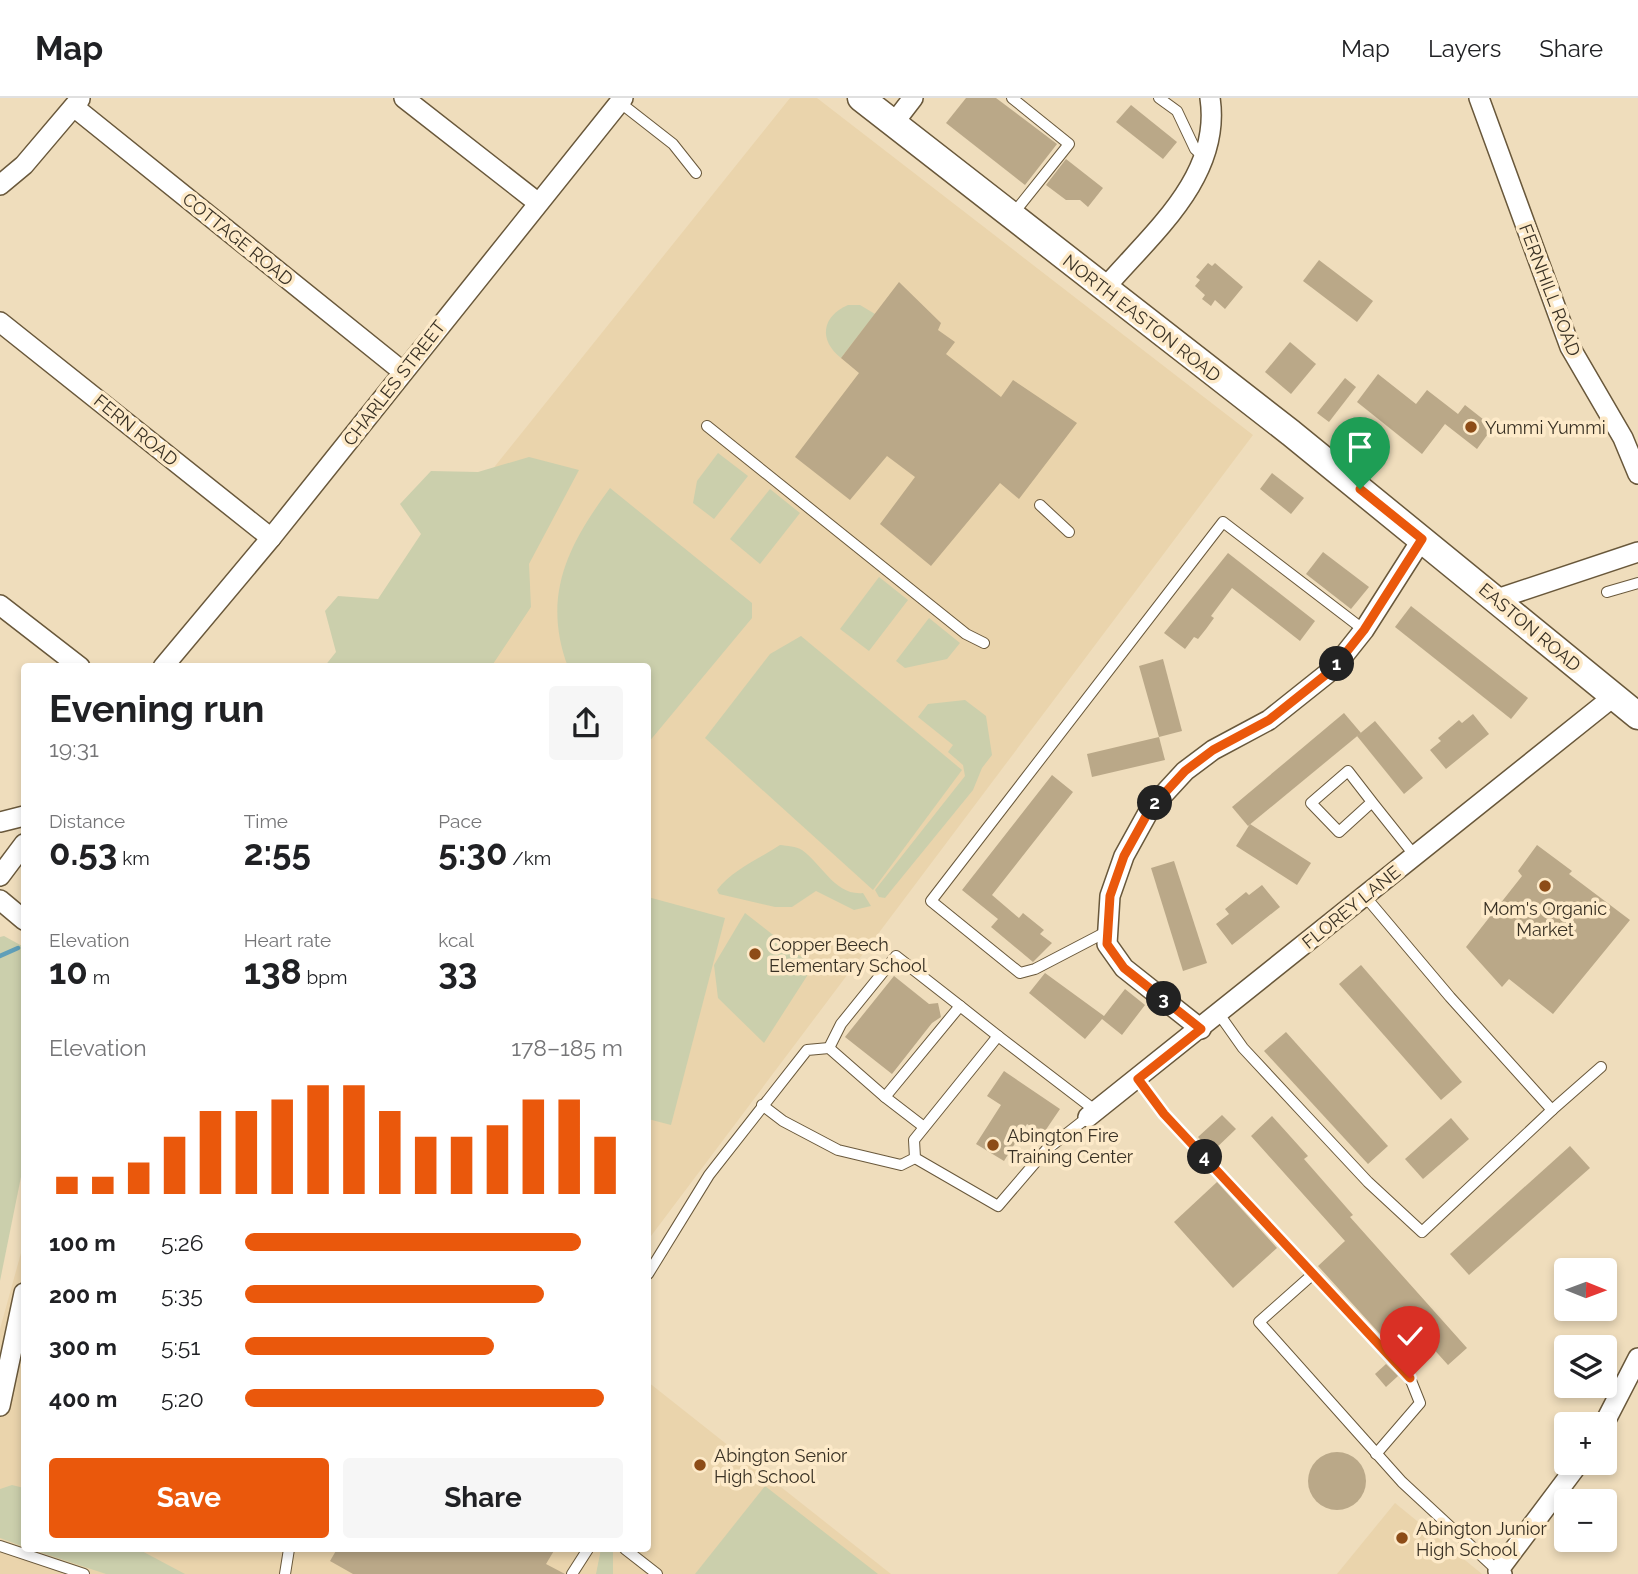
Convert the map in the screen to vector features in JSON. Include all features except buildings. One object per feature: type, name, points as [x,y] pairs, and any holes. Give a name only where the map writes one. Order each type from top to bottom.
[{"type":"main road","name":"NORTH EASTON ROAD","points":[[861,98],[1010,218],[1422,539]]},
{"type":"main road","name":"EASTON ROAD","points":[[1422,539],[1638,716]]},
{"type":"street","points":[[404,98],[537,202]]},
{"type":"street","points":[[893,124],[913,98]]},
{"type":"street","points":[[1104,289],[1193,185],[1206,158],[1212,129],[1210,98]]},
{"type":"street","name":"FERNHILL ROAD","points":[[1479,98],[1570,347],[1623,438],[1638,474]]},
{"type":"street","name":"CHARLES STREET","points":[[166,663],[271,538],[619,99]]},
{"type":"street","points":[[0,185],[24,165],[77,103]]},
{"type":"street","name":"COTTAGE ROAD","points":[[77,103],[402,371]]},
{"type":"street","name":"FERN ROAD","points":[[0,322],[271,538]]},
{"type":"street","points":[[1201,1029],[1124,968],[1107,944],[1110,896],[1124,856],[1156,802],[1185,771],[1298,699],[1333,669],[1364,630],[1422,539]]},
{"type":"street","points":[[1497,599],[1638,552]]},
{"type":"street","points":[[0,605],[75,663]]},
{"type":"street","name":"FLOREY LANE","points":[[1092,1114],[1613,697]]},
{"type":"street","points":[[0,822],[21,817]]},
{"type":"street","points":[[0,876],[21,848]]},
{"type":"street","points":[[0,900],[21,918]]},
{"type":"street","points":[[0,1406],[21,1307]]},
{"type":"street","points":[[1610,1412],[1638,1358]]},
{"type":"street","points":[[1500,1572],[1570,1475]]},
{"type":"lane","points":[[1010,218],[1069,144],[1012,98]]},
{"type":"lane","points":[[1159,98],[1177,111],[1195,149],[1206,158]]},
{"type":"lane","points":[[619,99],[673,144],[696,173]]},
{"type":"lane","points":[[707,426],[966,634],[984,643]]},
{"type":"lane","points":[[1040,505],[1069,532]]},
{"type":"lane","points":[[1107,932],[1035,969],[1020,973],[931,901],[1223,522],[1364,630]]},
{"type":"lane","points":[[1607,592],[1638,583]]},
{"type":"lane","points":[[1372,802],[1339,832],[1311,803],[1348,771],[1415,856]]},
{"type":"lane","points":[[1364,895],[1552,1110]]},
{"type":"lane","points":[[830,1048],[841,1024],[896,957],[998,1036],[1092,1114],[1046,1150],[998,1206],[915,1158]]},
{"type":"lane","points":[[885,1097],[960,1006]]},
{"type":"lane","points":[[1219,1014],[1243,1048],[1294,1103],[1368,1182],[1422,1232],[1601,1067]]},
{"type":"lane","points":[[915,1158],[914,1140],[998,1036]]},
{"type":"lane","points":[[651,1269],[709,1174],[807,1051],[830,1048],[885,1097],[924,1127]]},
{"type":"lane","points":[[1138,1079],[1164,1114],[1410,1378],[1420,1403],[1376,1454]]},
{"type":"lane","points":[[762,1105],[782,1121],[838,1150],[901,1165],[915,1158]]},
{"type":"lane","points":[[1312,1275],[1259,1322],[1402,1482],[1500,1572]]},
{"type":"lane","points":[[0,1546],[84,1574]]},
{"type":"lane","points":[[285,1574],[289,1552]]},
{"type":"lane","points":[[572,1574],[586,1552]]},
{"type":"lane","points":[[629,1552],[657,1574]]},
{"type":"shaded area","name":"Copper Beech Elementary School","points":[[790,98],[817,98],[1253,435],[651,1236],[651,663],[337,663]]},
{"type":"shaded area","name":"Abington Senior High School","points":[[21,1253],[21,1552],[651,1552],[651,1384],[891,1574],[0,1574],[0,1329]]},
{"type":"shaded area","name":"Abington Junior High School","points":[[1395,1503],[1482,1574],[1337,1574]]},
{"type":"green space","points":[[848,305],[860,305],[875,314],[841,358],[829,344],[826,329],[833,315]]},
{"type":"green space","points":[[718,453],[748,476],[714,519],[693,503],[697,481]]},
{"type":"green space","points":[[529,457],[579,470],[529,564],[531,607],[494,663],[327,663],[336,652],[325,611],[338,596],[378,599],[421,534],[400,504],[431,471],[478,472]]},
{"type":"green space","points":[[610,488],[752,603],[752,618],[651,739],[651,663],[567,663],[560,641],[557,617],[564,572],[582,529]]},
{"type":"green space","points":[[770,489],[800,513],[760,564],[730,539]]},
{"type":"green space","points":[[879,577],[908,600],[869,651],[840,629]]},
{"type":"green space","points":[[929,618],[960,643],[947,659],[905,668],[896,661]]},
{"type":"green space","points":[[801,636],[962,770],[873,890],[705,738],[770,654]]},
{"type":"green space","points":[[965,700],[986,716],[992,755],[982,768],[973,790],[885,898],[879,897],[875,890],[965,776],[963,765],[948,752],[953,745],[918,717],[928,704]]},
{"type":"green space","points":[[780,845],[802,850],[844,890],[863,893],[871,906],[854,910],[816,891],[792,907],[775,907],[719,894],[717,890],[730,876]]},
{"type":"green space","points":[[651,898],[725,918],[671,1125],[651,1120]]},
{"type":"green space","points":[[745,913],[804,959],[807,976],[764,1043],[718,998],[714,965]]},
{"type":"green space","points":[[4,936],[21,945],[21,1177],[0,1281],[0,937]]},
{"type":"green space","points":[[12,1485],[21,1487],[21,1546],[0,1538],[0,1489]]},
{"type":"green space","points":[[765,1486],[878,1574],[695,1574]]},
{"type":"green space","points":[[39,1552],[144,1552],[185,1574],[106,1574]]},
{"type":"green space","points":[[600,1552],[613,1552],[613,1574],[596,1574]]},
{"type":"waterway","points":[[0,956],[18,948]]},
{"type":"place","name":"Yummi Yummi","points":[[1471,427]]},
{"type":"place","name":"Mom's Organic Market","points":[[1545,886]]},
{"type":"place","name":"Copper Beech Elementary School","points":[[755,954]]},
{"type":"place","name":"Abington Fire Training Center","points":[[993,1145]]},
{"type":"place","name":"Abington Senior High School","points":[[700,1465]]},
{"type":"place","name":"Abington Junior High School","points":[[1402,1538]]},
{"type":"route","points":[[1360,489],[1422,539],[1364,630],[1333,669],[1269,720],[1213,750],[1185,771],[1150,809],[1124,856],[1110,896],[1107,944],[1124,968],[1201,1029],[1138,1079],[1164,1114],[1410,1378]]}]
